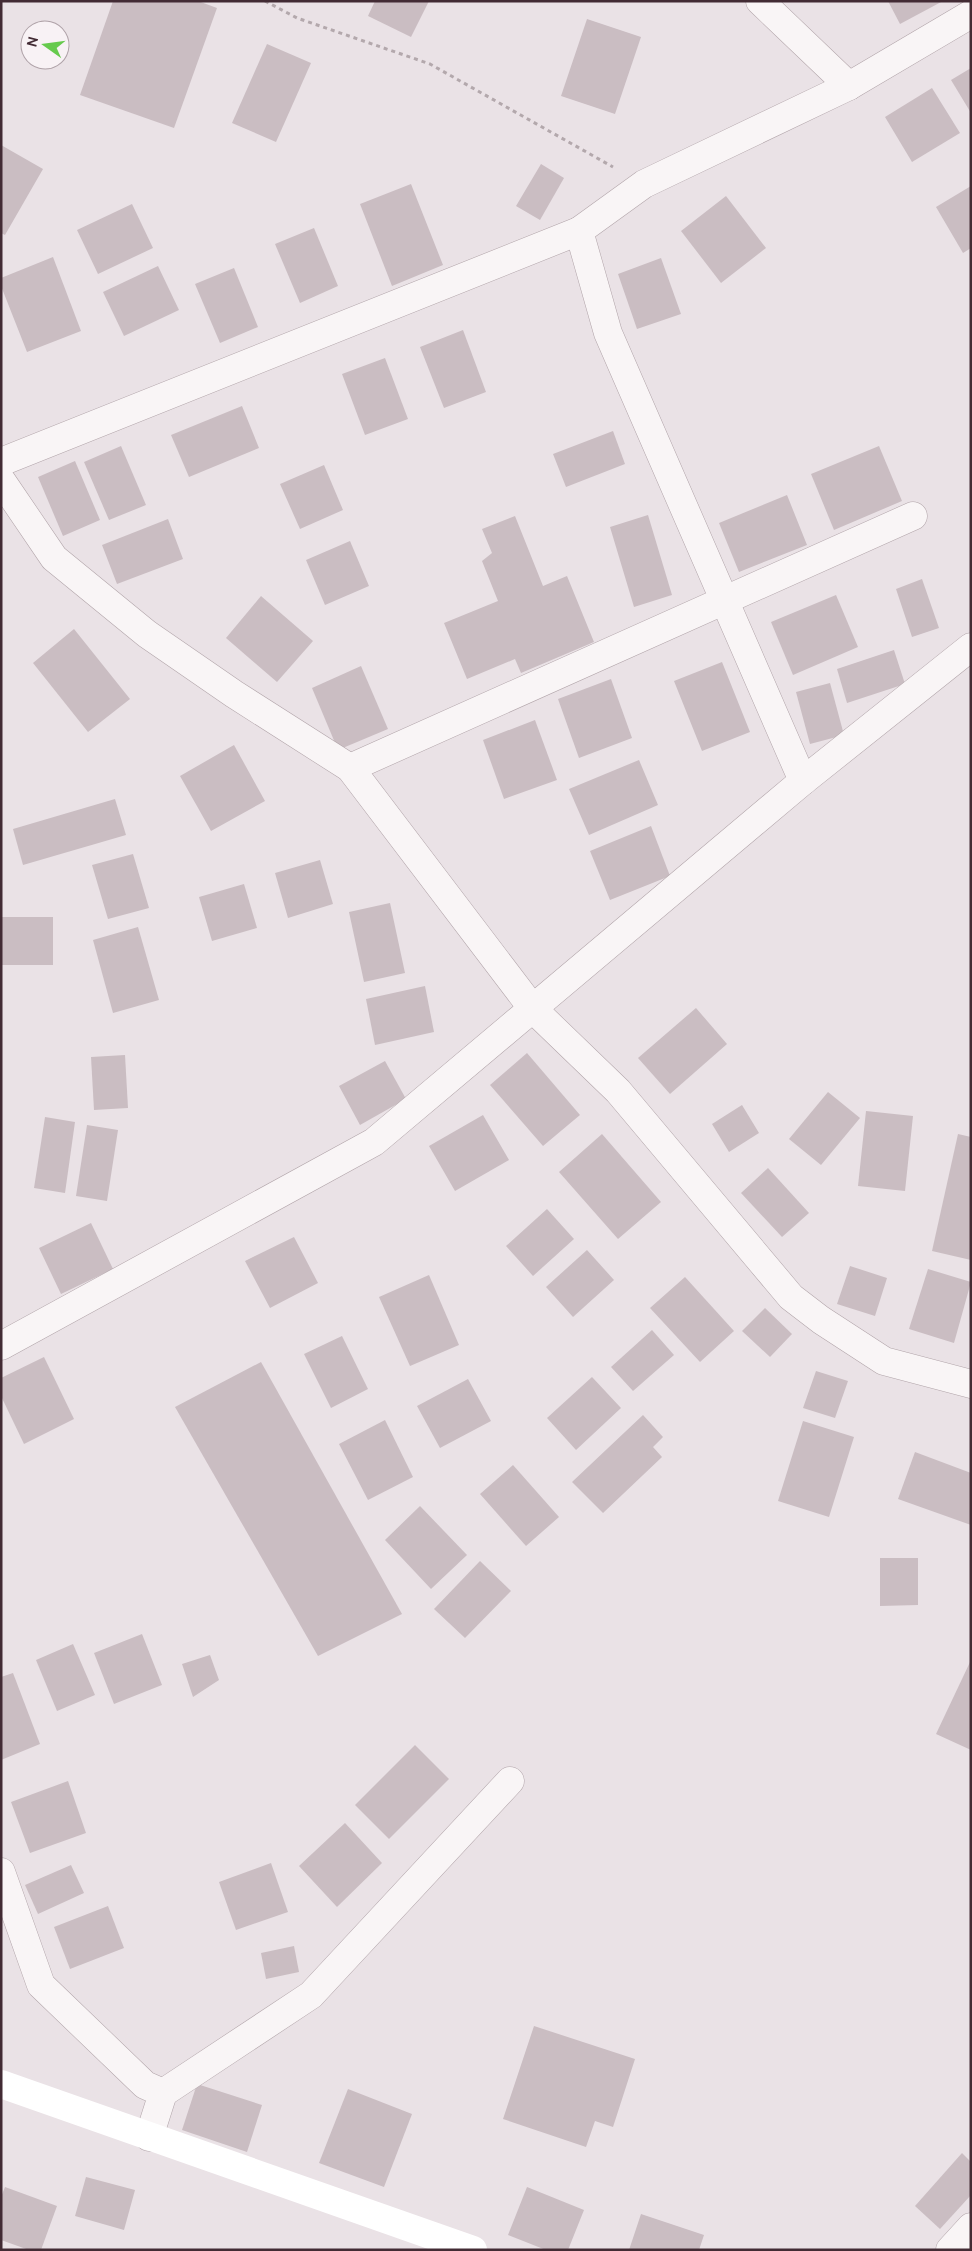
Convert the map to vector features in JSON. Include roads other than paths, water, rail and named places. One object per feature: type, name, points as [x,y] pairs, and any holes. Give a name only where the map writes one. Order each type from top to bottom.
[{"type":"street","points":[[760,1],[849,86]]},
{"type":"street","points":[[1,462],[579,231],[644,184],[849,86],[971,14]]},
{"type":"street","points":[[579,231],[608,333],[803,781]]},
{"type":"street","points":[[1,480],[54,558],[147,634],[234,694],[350,768],[533,1009],[618,1091],[791,1297],[821,1320],[884,1361],[971,1384]]},
{"type":"street","points":[[350,768],[913,516]]},
{"type":"street","points":[[1,1346],[374,1142],[803,781],[971,647]]},
{"type":"street","points":[[149,2137],[163,2093],[311,1995],[510,1781]]},
{"type":"street","points":[[1,1872],[42,1986],[144,2085],[163,2093]]},
{"type":"street","points":[[1,2084],[473,2250]]},
{"type":"street","points":[[950,2250],[971,2227]]}]
